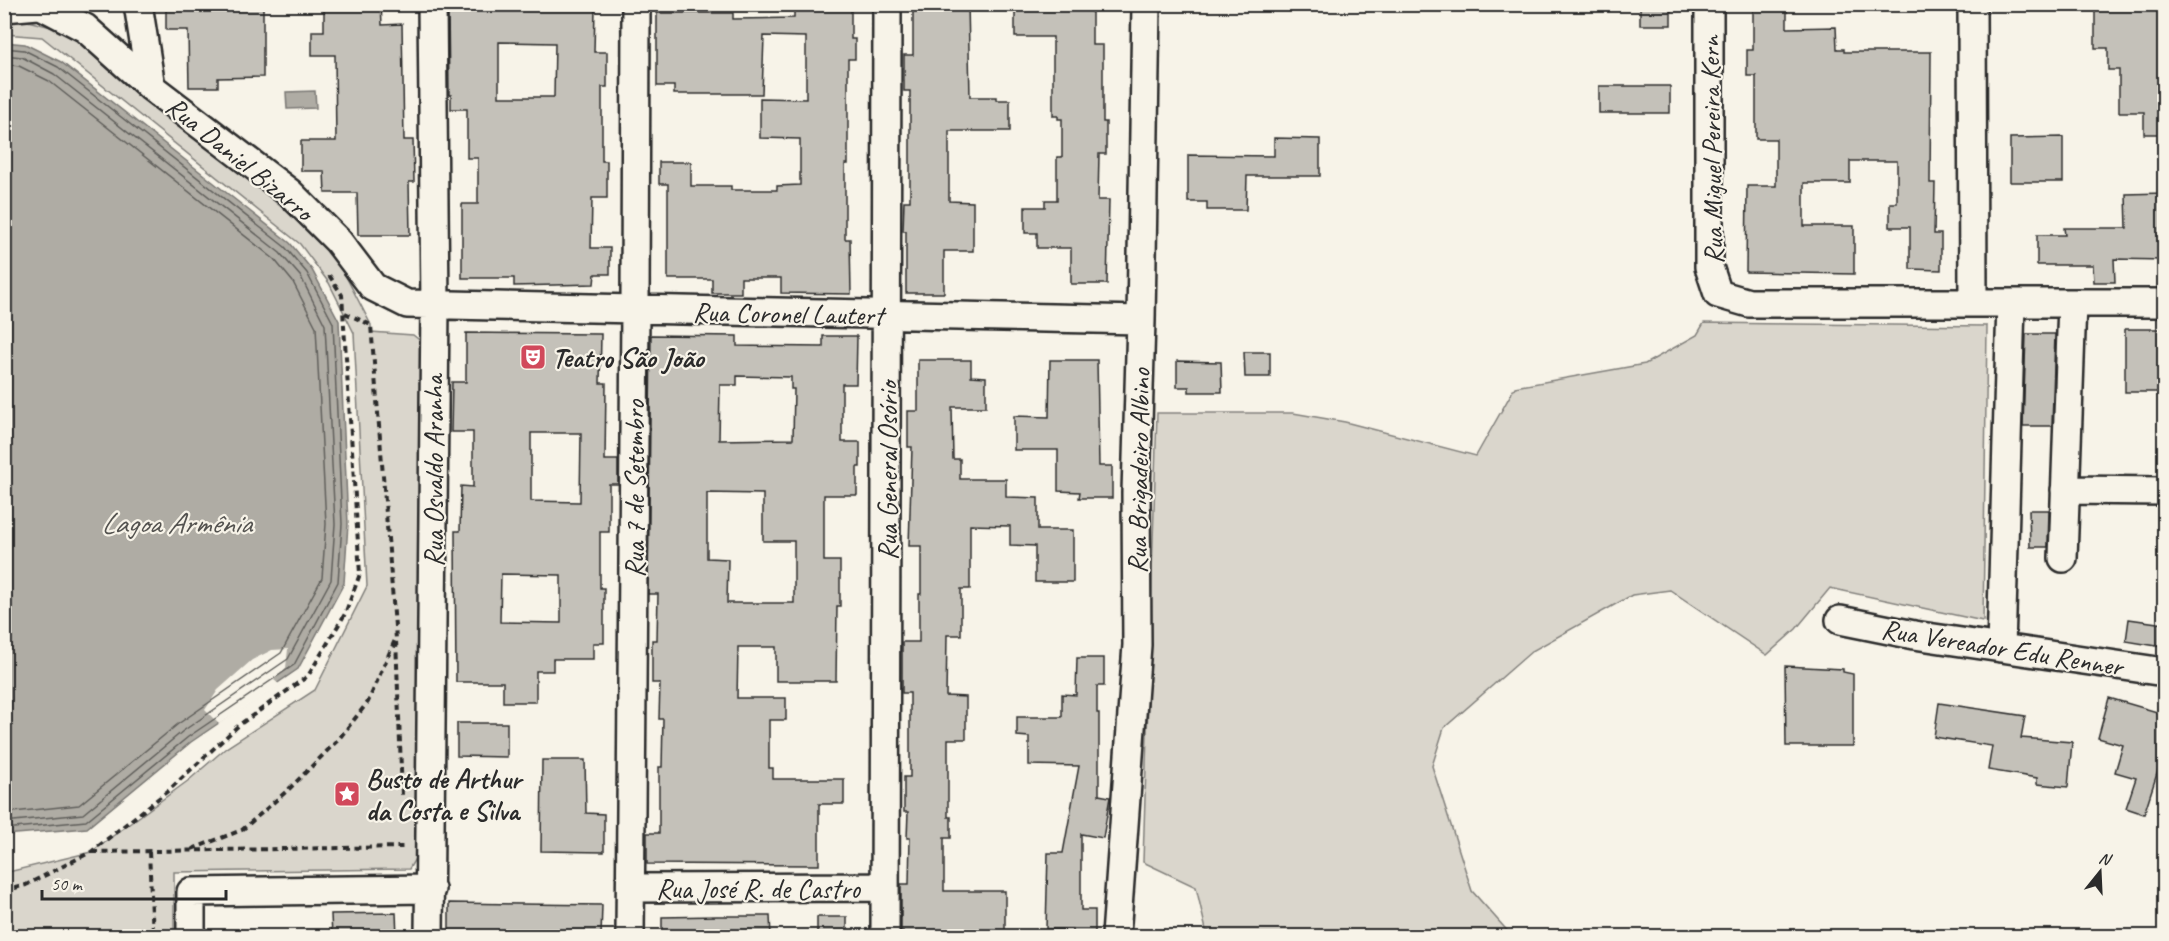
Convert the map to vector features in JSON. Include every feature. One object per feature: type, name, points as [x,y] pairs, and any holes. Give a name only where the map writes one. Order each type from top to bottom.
[{"type":"street","points":[[4,8],[49,4]]},
{"type":"street","points":[[138,4],[151,87]]},
{"type":"street","name":"Rua Osvaldo Aranha","points":[[429,936],[435,305],[432,4]]},
{"type":"street","name":"Rua 7 de Setembro","points":[[630,936],[636,4]]},
{"type":"street","name":"Rua General Osório","points":[[885,936],[887,4]]},
{"type":"street","name":"Rua Brigadeiro Albino","points":[[1116,936],[1137,645],[1136,493],[1146,4]]},
{"type":"street","name":"Rua Miguel Pereira Kern","points":[[1709,4],[1709,267],[1718,294],[1749,303],[1973,303]]},
{"type":"street","points":[[1972,4],[1973,303],[2164,303]]},
{"type":"street","name":"Rua Daniel Bizarro","points":[[41,5],[85,28],[151,87],[290,193],[338,241],[373,287],[407,304],[435,305]]},
{"type":"street","points":[[2001,648],[2011,303]]},
{"type":"street","points":[[2063,558],[2072,303]]},
{"type":"street","name":"Rua Coronel Lautert","points":[[435,305],[1141,320]]},
{"type":"street","points":[[2066,490],[2164,490]]},
{"type":"street","name":"Rua Vereador Edu Renner","points":[[1840,620],[1914,635],[2164,672]]},
{"type":"street","name":"Rua José R. de Castro","points":[[631,888],[885,888]]},
{"type":"street","points":[[191,936],[191,892],[431,889]]},
{"type":"path","points":[[4,891],[26,885],[91,852],[169,790],[239,725],[308,676],[345,614],[360,574],[344,313],[342,295],[323,266]]},
{"type":"path","points":[[344,313],[371,325],[396,639],[402,802]]},
{"type":"path","points":[[187,851],[242,830],[338,740],[368,702],[396,639]]},
{"type":"path","points":[[91,852],[405,848],[404,837]]},
{"type":"path","points":[[149,852],[153,936]]},
{"type":"shaded area","points":[[12,17],[67,31],[307,228],[341,267],[371,325],[371,332],[413,335],[423,343],[423,845],[409,869],[174,872],[174,936],[5,936],[4,873],[91,852],[189,780],[226,748],[315,690],[367,586],[354,333],[329,283],[300,244],[42,37],[5,34],[5,18]]},
{"type":"shaded area","points":[[1704,323],[1987,326],[1983,621],[1830,588],[1796,629],[1767,655],[1670,590],[1632,595],[1532,651],[1444,728],[1432,766],[1472,891],[1512,936],[1221,936],[1206,930],[1196,887],[1143,862],[1157,413],[1293,413],[1345,422],[1476,456],[1515,387],[1645,364],[1697,335]]},
{"type":"water","name":"Lagoa Armênia","points":[[4,42],[25,44],[61,62],[290,243],[312,270],[339,321],[348,524],[344,583],[298,669],[191,742],[87,828],[5,835]]},
{"type":"water","points":[[315,91],[316,108],[287,109],[286,92]]},
{"type":"pier","points":[[288,649],[286,668],[274,680],[280,685],[219,724],[205,710],[218,690],[252,660],[272,650]]},
{"type":"building","points":[[166,4],[263,4],[263,77],[218,78],[218,87],[189,87],[188,30],[166,30]]},
{"type":"building","points":[[324,4],[381,4],[382,25],[402,24],[404,140],[413,140],[414,182],[409,182],[410,235],[358,235],[357,193],[325,193],[324,171],[301,171],[301,141],[336,141],[335,55],[312,55],[312,31],[324,31]]},
{"type":"building","points":[[526,4],[526,7],[595,8],[594,52],[607,52],[607,87],[602,87],[602,161],[607,161],[607,198],[592,198],[591,248],[610,248],[610,274],[595,274],[594,284],[514,286],[514,278],[462,278],[462,204],[478,204],[478,158],[467,158],[467,109],[451,109],[448,6]],"holes":[[[499,42],[555,43],[554,97],[499,97]]]},
{"type":"building","points":[[851,4],[851,39],[855,39],[855,59],[848,59],[845,239],[850,239],[851,294],[781,293],[781,278],[741,278],[741,293],[712,293],[712,279],[668,279],[668,184],[659,184],[659,162],[691,162],[691,186],[731,186],[731,190],[777,190],[777,186],[800,185],[800,139],[760,138],[760,98],[806,99],[806,37],[764,36],[762,94],[674,94],[674,86],[657,86],[657,13],[733,13],[733,19],[794,18],[794,5]]},
{"type":"building","points":[[913,4],[968,4],[970,97],[996,97],[996,100],[1010,100],[1010,131],[949,131],[949,201],[973,202],[973,251],[944,251],[944,293],[906,293],[906,231],[903,231],[904,201],[910,201],[910,91],[904,91],[904,55],[913,55]]},
{"type":"building","points":[[1015,4],[1092,4],[1092,45],[1103,45],[1103,122],[1106,122],[1106,154],[1099,154],[1098,200],[1109,200],[1107,284],[1071,284],[1071,248],[1037,248],[1037,233],[1025,233],[1025,207],[1045,207],[1045,200],[1057,200],[1057,157],[1062,157],[1062,119],[1053,116],[1053,37],[1015,37]]},
{"type":"building","points":[[1640,4],[1671,4],[1671,25],[1640,25]]},
{"type":"building","points":[[2095,4],[2122,4],[2123,9],[2164,9],[2164,134],[2144,134],[2144,112],[2119,112],[2119,70],[2108,70],[2108,48],[2095,48]]},
{"type":"building","points":[[1753,7],[1787,7],[1787,28],[1836,27],[1837,49],[1844,49],[1844,52],[1931,52],[1930,183],[1935,183],[1934,234],[1941,234],[1941,270],[1910,269],[1910,227],[1890,227],[1890,203],[1897,203],[1897,161],[1850,161],[1850,183],[1804,183],[1804,226],[1854,226],[1854,274],[1746,272],[1747,186],[1776,186],[1776,139],[1756,139],[1756,76],[1747,76],[1747,50],[1753,50]]},
{"type":"building","points":[[1599,86],[1670,86],[1670,113],[1599,113]]},
{"type":"building","points":[[2063,137],[2063,182],[2010,182],[2010,138]]},
{"type":"building","points":[[1274,138],[1320,139],[1320,176],[1247,176],[1246,210],[1207,210],[1207,202],[1188,202],[1188,155],[1274,156]]},
{"type":"building","points":[[2164,193],[2164,260],[2114,259],[2115,282],[2094,282],[2093,265],[2037,265],[2037,235],[2065,235],[2064,228],[2127,228],[2126,194]]},
{"type":"building","points":[[2125,329],[2164,329],[2164,392],[2125,392]]},
{"type":"building","points":[[466,333],[601,334],[600,383],[606,383],[605,460],[618,460],[618,484],[609,484],[609,532],[600,532],[600,588],[604,588],[604,643],[593,643],[593,659],[553,659],[553,671],[536,671],[536,702],[503,702],[503,682],[456,682],[455,531],[460,531],[461,486],[473,487],[473,432],[451,432],[452,382],[466,382]],"holes":[[[531,433],[581,433],[580,502],[531,501]],[[501,574],[561,575],[561,623],[500,622]]]},
{"type":"building","points":[[2026,334],[2055,334],[2052,426],[2023,426]]},
{"type":"building","points":[[651,335],[737,336],[737,346],[823,347],[823,336],[857,336],[856,384],[842,384],[842,442],[860,442],[857,495],[824,495],[824,561],[840,561],[836,681],[776,681],[776,647],[738,647],[737,698],[786,698],[786,720],[769,720],[769,768],[773,768],[773,779],[844,779],[844,804],[819,804],[819,865],[647,864],[647,833],[659,833],[659,767],[662,767],[663,719],[659,719],[660,683],[652,683],[652,640],[657,640],[658,594],[648,594]],"holes":[[[737,376],[791,377],[791,389],[794,389],[793,439],[719,440],[720,385],[737,385]],[[707,493],[763,494],[763,541],[794,541],[794,603],[727,603],[728,559],[707,558]]]},
{"type":"building","points":[[1244,352],[1270,352],[1270,377],[1245,377]]},
{"type":"building","points":[[918,360],[971,360],[971,376],[986,377],[986,407],[952,407],[953,459],[960,459],[960,479],[1006,479],[1006,497],[1038,498],[1038,530],[1073,530],[1073,582],[1035,582],[1035,546],[1010,545],[1010,526],[970,525],[970,589],[961,589],[961,635],[947,635],[946,696],[966,697],[966,739],[948,739],[948,817],[951,817],[951,838],[944,838],[944,891],[1005,891],[1005,931],[958,931],[959,936],[903,936],[903,931],[901,931],[901,884],[909,884],[910,838],[907,838],[908,812],[904,812],[904,777],[910,777],[910,693],[902,693],[902,642],[919,642],[919,594],[921,594],[921,546],[909,546],[912,447],[908,447],[908,411],[918,411]]},
{"type":"building","points":[[1050,360],[1097,360],[1099,466],[1112,466],[1112,498],[1079,498],[1080,492],[1058,491],[1058,450],[1014,450],[1014,416],[1049,417]]},
{"type":"building","points":[[1177,361],[1221,362],[1222,392],[1189,392],[1189,387],[1177,387]]},
{"type":"building","points":[[2029,510],[2049,510],[2048,547],[2030,547]]},
{"type":"building","points":[[2129,619],[2164,624],[2163,647],[2126,641]]},
{"type":"building","points":[[1077,658],[1104,658],[1104,686],[1097,686],[1099,795],[1110,797],[1103,838],[1081,834],[1081,910],[1095,910],[1095,934],[1073,935],[1073,929],[1046,929],[1048,853],[1063,853],[1079,766],[1029,765],[1029,737],[1017,736],[1017,717],[1062,717],[1062,694],[1076,695]]},
{"type":"building","points":[[1785,666],[1843,669],[1843,672],[1853,674],[1853,746],[1786,746]]},
{"type":"building","points":[[2109,698],[2164,714],[2164,752],[2144,814],[2126,808],[2136,778],[2115,772],[2123,745],[2098,738]]},
{"type":"building","points":[[1939,703],[2025,716],[2021,738],[2072,742],[2068,787],[2037,784],[2037,778],[1988,770],[1992,746],[1934,737]]},
{"type":"building","points":[[457,723],[507,723],[507,757],[457,756]]},
{"type":"building","points":[[542,760],[585,760],[586,813],[604,814],[604,852],[541,851]]},
{"type":"building","points":[[449,903],[602,905],[601,936],[449,936]]},
{"type":"building","points":[[396,913],[397,936],[332,936],[331,914]]},
{"type":"building","points":[[770,916],[771,936],[662,936],[662,917]]},
{"type":"building","points":[[817,917],[847,917],[847,936],[817,936]]},
{"type":"place","name":"Teatro São João","points":[[533,357]]},
{"type":"place","name":"Busto de Arthur da Costa e Silva","points":[[347,794]]}]
